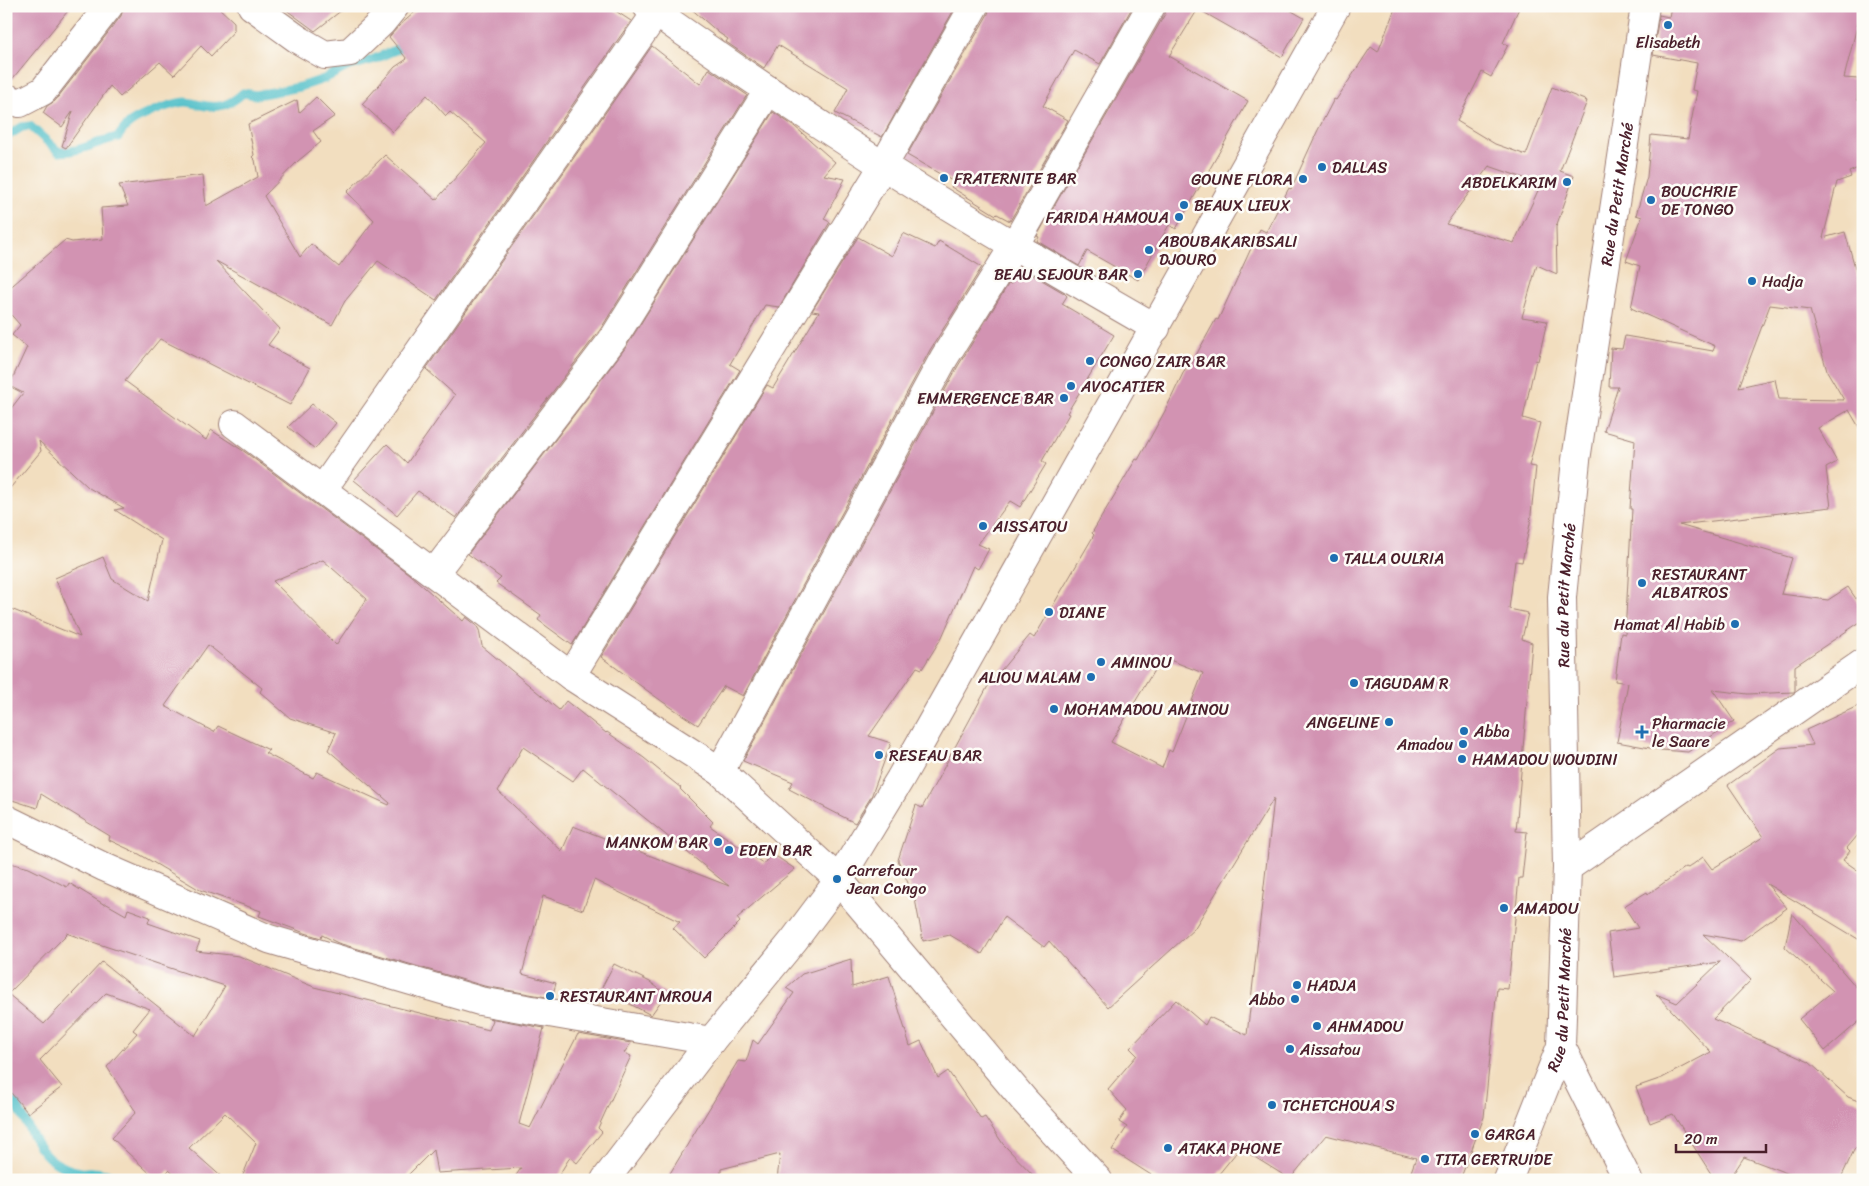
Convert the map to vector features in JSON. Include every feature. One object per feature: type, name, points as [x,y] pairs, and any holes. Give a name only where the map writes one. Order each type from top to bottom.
[{"type":"street","points":[[6,98],[20,103],[43,91],[109,6]]},
{"type":"street","points":[[252,6],[299,40],[325,55],[350,52],[382,22],[395,6]]},
{"type":"street","points":[[571,676],[883,166],[974,6]]},
{"type":"street","points":[[720,771],[944,358],[1014,246],[1151,6]]},
{"type":"street","points":[[604,1180],[711,1040],[794,940],[839,880],[900,779],[1336,6]]},
{"type":"street","name":"Rue du Petit Marché","points":[[1508,1180],[1561,1046],[1567,868],[1562,597],[1576,460],[1645,6]]},
{"type":"street","points":[[323,489],[655,9],[768,91],[883,166],[1014,246],[1156,328]]},
{"type":"street","points":[[435,572],[613,339],[768,91]]},
{"type":"street","points":[[234,424],[435,572],[571,676],[720,771],[839,880],[1024,1100],[1098,1180]]},
{"type":"street","points":[[1567,868],[1863,663]]},
{"type":"street","points":[[6,819],[104,867],[269,939],[480,1001],[711,1040]]},
{"type":"street","points":[[1561,1046],[1628,1180]]},
{"type":"building","points":[[6,6],[72,6],[9,83],[6,83]]},
{"type":"building","points":[[124,6],[217,6],[234,22],[234,31],[211,56],[201,46],[174,75],[160,62],[120,97],[110,86],[66,148],[62,146],[73,111],[62,127],[43,113],[47,106],[55,101],[121,16]]},
{"type":"building","points":[[281,6],[347,6],[315,31]]},
{"type":"building","points":[[422,6],[608,6],[631,21],[436,300],[378,261],[345,301],[332,325],[216,261],[280,329],[268,345],[310,368],[290,405],[160,339],[125,381],[206,440],[211,430],[245,452],[409,574],[463,621],[466,617],[479,630],[482,646],[559,710],[566,701],[606,733],[644,758],[681,788],[713,822],[710,826],[764,864],[771,853],[795,869],[737,918],[740,922],[704,958],[673,928],[680,922],[594,880],[583,910],[543,896],[522,974],[556,983],[552,998],[484,986],[338,943],[322,935],[321,938],[305,933],[259,916],[261,911],[200,890],[139,854],[109,840],[110,836],[41,794],[37,808],[6,798],[6,728],[9,693],[6,692],[6,607],[80,637],[55,578],[103,557],[112,579],[148,601],[162,540],[115,510],[124,508],[89,488],[39,441],[41,451],[6,493],[6,415],[23,393],[9,386],[27,347],[12,335],[20,325],[6,309],[6,291],[65,240],[72,242],[103,239],[101,208],[128,206],[119,185],[203,175],[206,206],[258,177],[255,160],[252,157],[254,155],[248,124],[297,100],[299,113],[316,97],[335,116],[313,131],[321,142],[298,161],[264,196],[300,257],[311,244],[339,267],[374,220],[347,192],[385,155],[436,200],[486,143],[450,112],[446,116],[427,95],[393,132],[362,104],[395,67],[407,59],[389,37]],"holes":[[[323,560],[367,599],[336,645],[273,581]],[[208,645],[262,688],[260,692],[290,718],[336,733],[328,750],[390,803],[389,805],[317,772],[313,778],[265,753],[269,750],[218,726],[214,732],[165,706]],[[523,747],[573,781],[583,768],[729,886],[573,826],[562,851],[498,791]]]},
{"type":"building","points":[[688,6],[956,6],[882,137],[835,113],[848,88],[778,45],[764,68],[726,42],[728,39]]},
{"type":"building","points":[[990,6],[1133,6],[1100,64],[1074,50],[1043,106],[1068,120],[1010,221],[996,215],[951,187],[954,182],[907,155],[988,14]]},
{"type":"building","points":[[1167,6],[1283,6],[1304,18],[1282,57],[1198,9],[1169,56],[1248,101],[1176,229],[1169,225],[1138,280],[1087,251],[1079,266],[1037,241],[1039,237],[1037,236],[1165,14]]},
{"type":"building","points":[[1396,6],[1520,6],[1503,43],[1508,45],[1491,77],[1482,72],[1457,121],[1495,144],[1526,155],[1552,87],[1587,101],[1560,171],[1574,176],[1556,227],[1557,274],[1537,265],[1522,317],[1547,321],[1523,418],[1540,423],[1529,466],[1536,467],[1530,524],[1522,562],[1515,561],[1509,609],[1528,613],[1522,639],[1532,643],[1516,831],[1527,832],[1522,878],[1519,878],[1508,989],[1497,988],[1484,1117],[1460,1180],[1408,1180],[1416,1158],[1326,1135],[1290,1179],[1240,1148],[1214,1180],[1159,1180],[1112,1150],[1127,1127],[1119,1122],[1127,1110],[1108,1089],[1137,1055],[1130,1048],[1176,1000],[1205,1025],[1209,1017],[1247,1035],[1274,798],[1194,929],[1108,1007],[1049,941],[1044,947],[1004,917],[982,954],[950,935],[923,941],[915,899],[898,860],[916,805],[922,808],[988,686],[1030,635],[1034,638],[1094,535],[1092,533],[1136,459],[1138,460],[1165,411],[1186,367],[1189,368],[1216,319],[1218,320],[1260,229],[1266,232],[1289,188],[1291,189],[1334,99],[1336,100],[1371,47],[1378,52]],"holes":[[[1489,166],[1541,184],[1514,243],[1446,224]],[[1162,657],[1203,673],[1172,752],[1169,750],[1162,768],[1111,742]]]},
{"type":"building","points":[[1671,6],[1845,6],[1861,10],[1844,78],[1858,79],[1857,100],[1863,101],[1863,166],[1849,172],[1851,177],[1837,182],[1823,238],[1845,232],[1863,296],[1863,434],[1849,410],[1818,428],[1837,462],[1826,468],[1831,507],[1679,525],[1792,558],[1781,594],[1828,600],[1848,587],[1863,609],[1863,620],[1795,666],[1794,692],[1748,694],[1713,690],[1734,721],[1688,752],[1661,750],[1617,742],[1628,683],[1615,681],[1621,633],[1625,634],[1635,440],[1604,431],[1618,387],[1609,387],[1611,348],[1622,349],[1625,336],[1713,351],[1715,346],[1631,308],[1640,266],[1626,261],[1642,217],[1636,215],[1647,177],[1651,135],[1688,139],[1697,91],[1692,90],[1697,63],[1653,55],[1659,15],[1669,17]],"holes":[[[1770,305],[1810,310],[1827,371],[1844,400],[1779,399],[1775,379],[1739,387]]]},
{"type":"building","points":[[652,46],[700,84],[709,69],[747,95],[600,330],[456,518],[418,491],[397,515],[354,480],[387,444],[407,463],[455,395],[426,369]]},
{"type":"building","points":[[773,112],[794,126],[835,162],[824,175],[845,179],[824,219],[830,222],[779,307],[765,305],[730,364],[740,370],[572,645],[538,620],[541,615],[496,583],[501,578],[468,554],[626,347]]},
{"type":"building","points":[[903,233],[935,248],[939,241],[982,267],[930,350],[743,696],[724,686],[698,725],[601,657],[767,385],[773,388],[819,312],[812,311],[858,237],[892,256]]},
{"type":"building","points":[[1021,268],[1064,293],[1067,296],[1062,304],[1114,335],[1067,413],[1069,414],[1042,461],[1046,464],[1020,507],[1010,501],[978,544],[989,549],[978,569],[973,566],[942,637],[922,669],[917,667],[869,736],[891,743],[871,797],[855,823],[789,789],[793,782],[743,761],[958,366],[1009,283],[1011,284]]},
{"type":"building","points":[[312,404],[336,423],[315,449],[288,427]]},
{"type":"building","points":[[1858,706],[1863,725],[1863,829],[1847,848],[1850,851],[1843,860],[1863,874],[1863,942],[1767,884],[1787,908],[1741,941],[1703,934],[1751,980],[1713,1019],[1809,1062],[1848,1097],[1863,1103],[1863,1152],[1855,1148],[1840,1180],[1805,1180],[1744,1157],[1729,1180],[1715,1180],[1673,1114],[1650,1123],[1636,1087],[1662,1078],[1711,1052],[1656,994],[1677,1003],[1720,962],[1614,977],[1608,933],[1638,928],[1624,906],[1647,892],[1648,894],[1686,867],[1688,868],[1703,857],[1712,869],[1763,837],[1728,785],[1780,748],[1813,745],[1806,730]]},
{"type":"building","points":[[6,862],[29,868],[67,887],[69,883],[105,905],[105,903],[126,915],[128,909],[150,917],[148,923],[200,941],[196,951],[239,956],[314,987],[489,1030],[493,1020],[489,1018],[544,1028],[519,1124],[530,1128],[578,1034],[631,1043],[624,1053],[631,1056],[598,1128],[602,1132],[577,1163],[570,1157],[556,1180],[513,1180],[521,1168],[437,1173],[433,1150],[403,1180],[241,1180],[256,1143],[225,1113],[189,1148],[225,1180],[180,1180],[169,1170],[160,1180],[157,1180],[112,1138],[136,1112],[107,1067],[137,1033],[133,1030],[150,1009],[106,993],[40,1060],[62,1087],[28,1113],[6,1087]],"holes":[[[66,933],[225,986],[195,1036],[102,962],[44,1024],[8,994]]]},
{"type":"building","points":[[1792,913],[1863,995],[1863,1018],[1825,1051],[1799,1019],[1833,991],[1785,947]]},
{"type":"building","points":[[851,959],[852,987],[889,976],[910,1046],[921,1041],[938,1078],[948,1071],[981,1119],[985,1117],[1003,1144],[1038,1180],[777,1180],[780,1154],[721,1169],[721,1180],[666,1180],[738,1061],[746,1062],[753,1040],[758,1044],[794,993],[786,988],[802,974]]},
{"type":"building","points":[[614,964],[650,982],[666,994],[651,1015],[601,989]]},
{"type":"waterway","points":[[6,137],[22,127],[30,126],[59,152],[67,152],[118,137],[132,122],[164,107],[186,102],[218,106],[228,103],[243,93],[256,95],[300,87],[409,44]]},
{"type":"waterway","points":[[6,1089],[15,1101],[31,1134],[54,1162],[74,1171],[103,1173],[131,1180]]},
{"type":"place","name":"Elisabeth","points":[[1668,25]]},
{"type":"place","name":"DALLAS","points":[[1322,167]]},
{"type":"place","name":"FRATERNITE BAR","points":[[944,178]]},
{"type":"place","name":"GOUNE FLORA","points":[[1303,179]]},
{"type":"place","name":"ABDELKARIM","points":[[1567,182]]},
{"type":"place","name":"BOUCHRIE DE TONGO","points":[[1651,200]]},
{"type":"place","name":"BEAUX LIEUX","points":[[1184,205]]},
{"type":"place","name":"FARIDA HAMOUA","points":[[1179,217]]},
{"type":"place","name":"ABOUBAKARIBSALI DJOURO","points":[[1149,250]]},
{"type":"place","name":"BEAU SEJOUR BAR","points":[[1138,274]]},
{"type":"place","name":"Hadja","points":[[1752,281]]},
{"type":"place","name":"CONGO ZAIR BAR","points":[[1090,361]]},
{"type":"place","name":"AVOCATIER","points":[[1071,386]]},
{"type":"place","name":"EMMERGENCE BAR","points":[[1064,398]]},
{"type":"place","name":"AISSATOU","points":[[983,526]]},
{"type":"place","name":"TALLA OULRIA","points":[[1334,558]]},
{"type":"place","name":"RESTAURANT ALBATROS","points":[[1642,583]]},
{"type":"place","name":"DIANE","points":[[1049,612]]},
{"type":"place","name":"Hamat Al Habib","points":[[1735,624]]},
{"type":"place","name":"AMINOU","points":[[1101,662]]},
{"type":"place","name":"ALIOU MALAM","points":[[1091,677]]},
{"type":"place","name":"TAGUDAM R","points":[[1354,683]]},
{"type":"place","name":"MOHAMADOU AMINOU","points":[[1054,709]]},
{"type":"place","name":"ANGELINE","points":[[1389,722]]},
{"type":"place","name":"Abba","points":[[1464,731]]},
{"type":"place","name":"Pharmacie le Saare","points":[[1642,732]]},
{"type":"place","name":"Amadou","points":[[1463,744]]},
{"type":"place","name":"RESEAU BAR","points":[[879,755]]},
{"type":"place","name":"HAMADOU WOUDINI","points":[[1462,759]]},
{"type":"place","name":"MANKOM BAR","points":[[718,842]]},
{"type":"place","name":"EDEN BAR","points":[[729,850]]},
{"type":"place","name":"Carrefour Jean Congo","points":[[837,879]]},
{"type":"place","name":"AMADOU","points":[[1504,908]]},
{"type":"place","name":"HADJA","points":[[1297,985]]},
{"type":"place","name":"RESTAURANT MROUA","points":[[550,996]]},
{"type":"place","name":"Abbo","points":[[1295,999]]},
{"type":"place","name":"AHMADOU","points":[[1317,1026]]},
{"type":"place","name":"Aissatou","points":[[1290,1049]]},
{"type":"place","name":"TCHETCHOUA S","points":[[1272,1105]]},
{"type":"place","name":"GARGA","points":[[1475,1134]]},
{"type":"place","name":"ATAKA PHONE","points":[[1168,1148]]},
{"type":"place","name":"TITA GERTRUIDE","points":[[1425,1159]]}]
